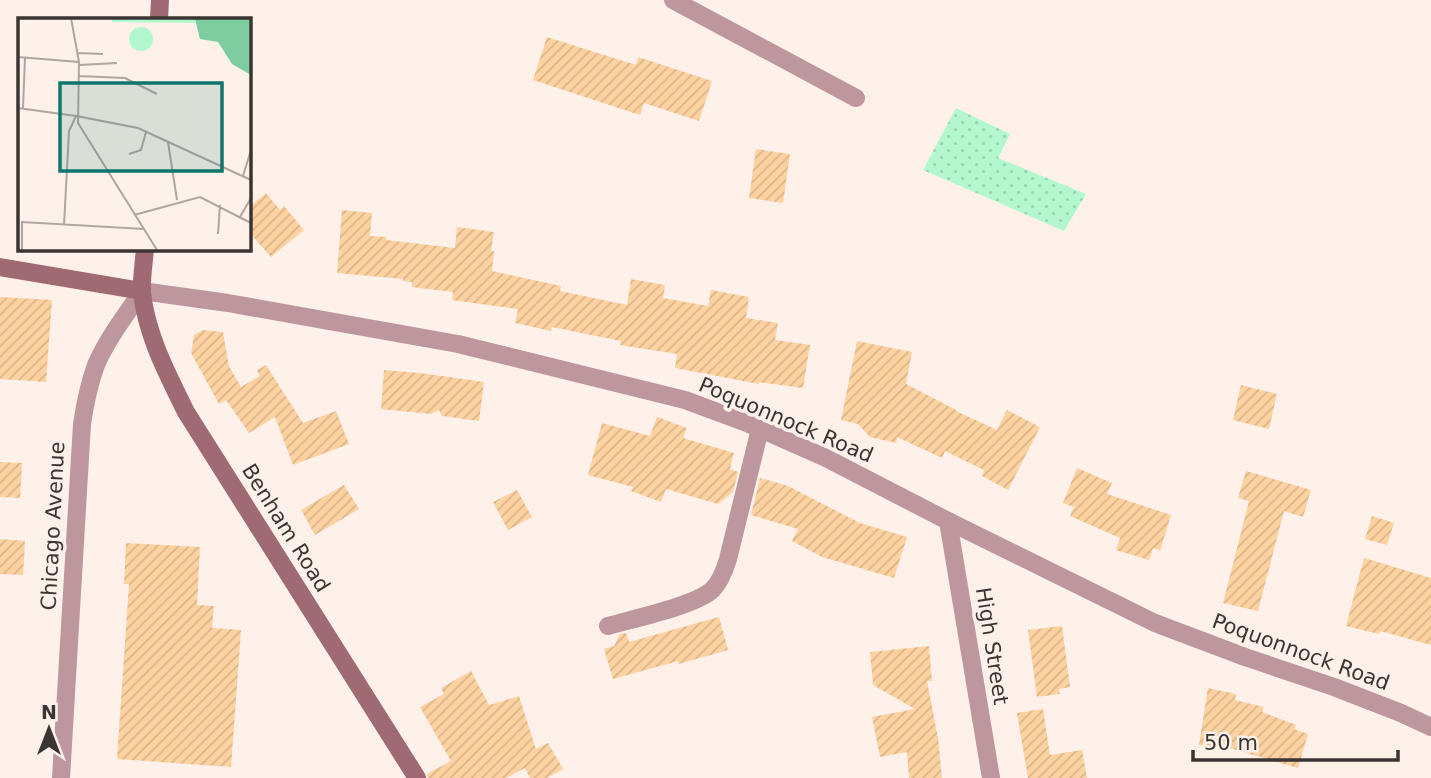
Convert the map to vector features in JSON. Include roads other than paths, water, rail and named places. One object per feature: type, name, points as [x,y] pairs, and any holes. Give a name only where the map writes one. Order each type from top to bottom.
[{"type":"main road","points":[[159,18],[160,0]]},
{"type":"main road","name":"Benham Road","points":[[145,250],[142,291],[151,332],[158,354],[186,412],[417,778]]},
{"type":"main road","name":"Poquonnock Road","points":[[0,267],[142,291]]},
{"type":"street","points":[[673,0],[856,98]]},
{"type":"street","name":"Poquonnock Road","points":[[142,291],[228,303],[458,344],[685,400],[826,458],[1155,623],[1334,687],[1431,727]]},
{"type":"street","name":"Chicago Avenue","points":[[61,778],[82,424],[86,396],[108,341],[142,291]]},
{"type":"street","points":[[608,626],[698,599],[716,586],[728,559],[760,429]]},
{"type":"street","name":"High Street","points":[[948,521],[991,778]]}]
